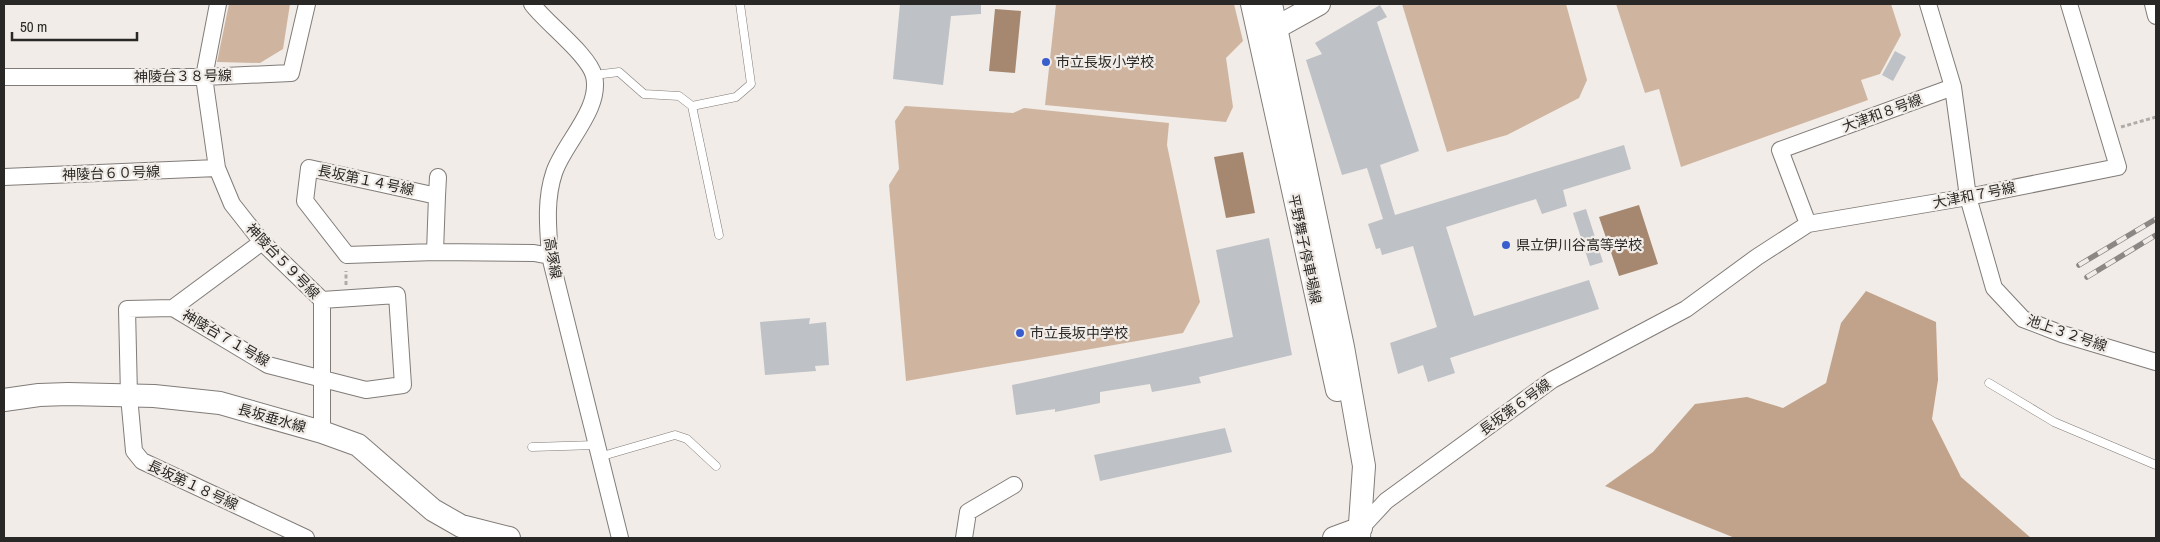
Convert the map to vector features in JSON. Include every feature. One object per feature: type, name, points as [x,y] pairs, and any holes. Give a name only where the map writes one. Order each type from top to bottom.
[{"type":"main road","name":"平野舞子停車場線","points":[[1252,4],[1268,33],[1344,347],[1364,466],[1364,493],[1360,533]]},
{"type":"main road","name":"平野舞子停車場線","points":[[1268,33],[1271,4]]},
{"type":"main road","points":[[1268,33],[1319,4]]},
{"type":"main road","name":"長坂垂水線","points":[[4,400],[39,395],[128,396],[220,403],[322,432],[358,445],[433,510],[461,526],[509,538]]},
{"type":"main road","points":[[1334,538],[1360,533]]},
{"type":"street","name":"神陵台５９号線","points":[[218,4],[204,77],[217,168],[232,204],[262,242],[322,300],[320,378],[322,432]]},
{"type":"street","name":"神陵台３８号線","points":[[4,77],[204,77],[291,73],[307,4]]},
{"type":"street","points":[[532,4],[542,18],[573,45],[594,75]]},
{"type":"street","points":[[1928,4],[1953,87],[1968,197]]},
{"type":"street","name":"大津和７号線","points":[[1686,309],[1757,257],[1808,224],[1968,197],[2118,166],[2069,4]]},
{"type":"street","points":[[2153,4],[2156,16]]},
{"type":"street","name":"高塚線","points":[[594,75],[594,91],[585,118],[554,172],[547,213],[550,256],[620,538]]},
{"type":"street","name":"大津和８号線","points":[[1808,224],[1780,150],[1953,87]]},
{"type":"street","name":"神陵台６０号線","points":[[4,178],[217,168]]},
{"type":"street","name":"長坂第１４号線","points":[[347,255],[305,201],[309,168],[437,196]]},
{"type":"street","points":[[435,252],[438,177]]},
{"type":"street","name":"池上３２号線","points":[[1968,197],[1994,288],[2023,319],[2062,334],[2156,362]]},
{"type":"street","points":[[173,308],[262,242]]},
{"type":"street","points":[[347,255],[435,252],[534,253],[550,256]]},
{"type":"street","name":"神陵台７１号線","points":[[128,396],[127,309],[173,308],[268,365],[366,390],[403,385],[397,294],[345,298]]},
{"type":"street","points":[[322,300],[345,298]]},
{"type":"street","name":"長坂第６号線","points":[[1360,533],[1386,501],[1552,380],[1686,309]]},
{"type":"street","name":"長坂第１８号線","points":[[128,396],[134,451],[142,460],[306,538]]},
{"type":"street","points":[[964,538],[968,512],[1014,485]]},
{"type":"lane","points":[[692,106],[736,97],[750,84],[740,4]]},
{"type":"lane","points":[[594,75],[619,72],[644,94],[679,96],[692,106],[719,235]]},
{"type":"lane","points":[[1989,383],[2054,422],[2156,465]]},
{"type":"lane","points":[[532,447],[597,451],[675,435],[687,439],[716,466]]},
{"type":"path","points":[[2108,131],[2156,117]]},
{"type":"path","points":[[345,298],[347,255]]},
{"type":"shaded area","points":[[229,4],[290,4],[283,49],[260,63],[217,62]]},
{"type":"shaded area","points":[[1056,4],[1234,4],[1243,41],[1226,58],[1233,107],[1226,122],[1045,105]]},
{"type":"shaded area","points":[[1402,4],[1566,4],[1587,80],[1579,98],[1507,135],[1447,152]]},
{"type":"shaded area","points":[[1616,4],[1891,4],[1901,35],[1880,74],[1861,80],[1868,100],[1681,167],[1659,89],[1645,93]]},
{"type":"shaded area","points":[[995,9],[1021,11],[1015,73],[989,71]]},
{"type":"shaded area","points":[[905,106],[1013,113],[1024,108],[1169,123],[1167,145],[1200,302],[1183,333],[906,381],[889,185],[899,169],[895,121]]},
{"type":"shaded area","points":[[1243,152],[1255,213],[1226,218],[1214,157]]},
{"type":"shaded area","points":[[1639,205],[1658,264],[1619,276],[1599,217]]},
{"type":"shaded area","points":[[1866,291],[1936,322],[1938,380],[1932,419],[1961,477],[2031,538],[1735,538],[1605,486],[1653,452],[1695,404],[1747,397],[1783,408],[1826,383],[1841,323]]},
{"type":"building","points":[[900,4],[981,4],[981,14],[951,16],[943,85],[893,79]]},
{"type":"building","points":[[1380,5],[1387,17],[1377,22],[1419,151],[1380,165],[1395,215],[1624,145],[1631,169],[1563,190],[1567,206],[1542,214],[1536,199],[1446,227],[1474,316],[1589,280],[1599,309],[1450,358],[1455,373],[1428,382],[1423,365],[1398,374],[1390,343],[1437,327],[1413,246],[1382,255],[1380,248],[1376,249],[1368,224],[1383,219],[1367,168],[1342,175],[1306,60],[1322,54],[1315,43]]},
{"type":"building","points":[[1895,51],[1906,57],[1893,81],[1882,75]]},
{"type":"building","points":[[1586,209],[1603,262],[1590,266],[1573,213]]},
{"type":"building","points":[[1269,238],[1292,355],[1199,377],[1201,383],[1152,392],[1150,384],[1100,392],[1100,403],[1055,412],[1055,409],[1016,415],[1012,385],[1233,337],[1216,250]]},
{"type":"building","points":[[810,318],[809,324],[826,322],[829,365],[815,366],[816,371],[765,375],[760,322]]},
{"type":"building","points":[[1225,428],[1232,452],[1100,481],[1094,455]]},
{"type":"railway","points":[[2079,265],[2156,219]]},
{"type":"railway","points":[[2087,277],[2156,235]]},
{"type":"place","name":"市立長坂小学校","points":[[1046,62]]},
{"type":"place","name":"県立伊川谷高等学校","points":[[1506,245]]},
{"type":"place","name":"市立長坂中学校","points":[[1020,333]]}]
